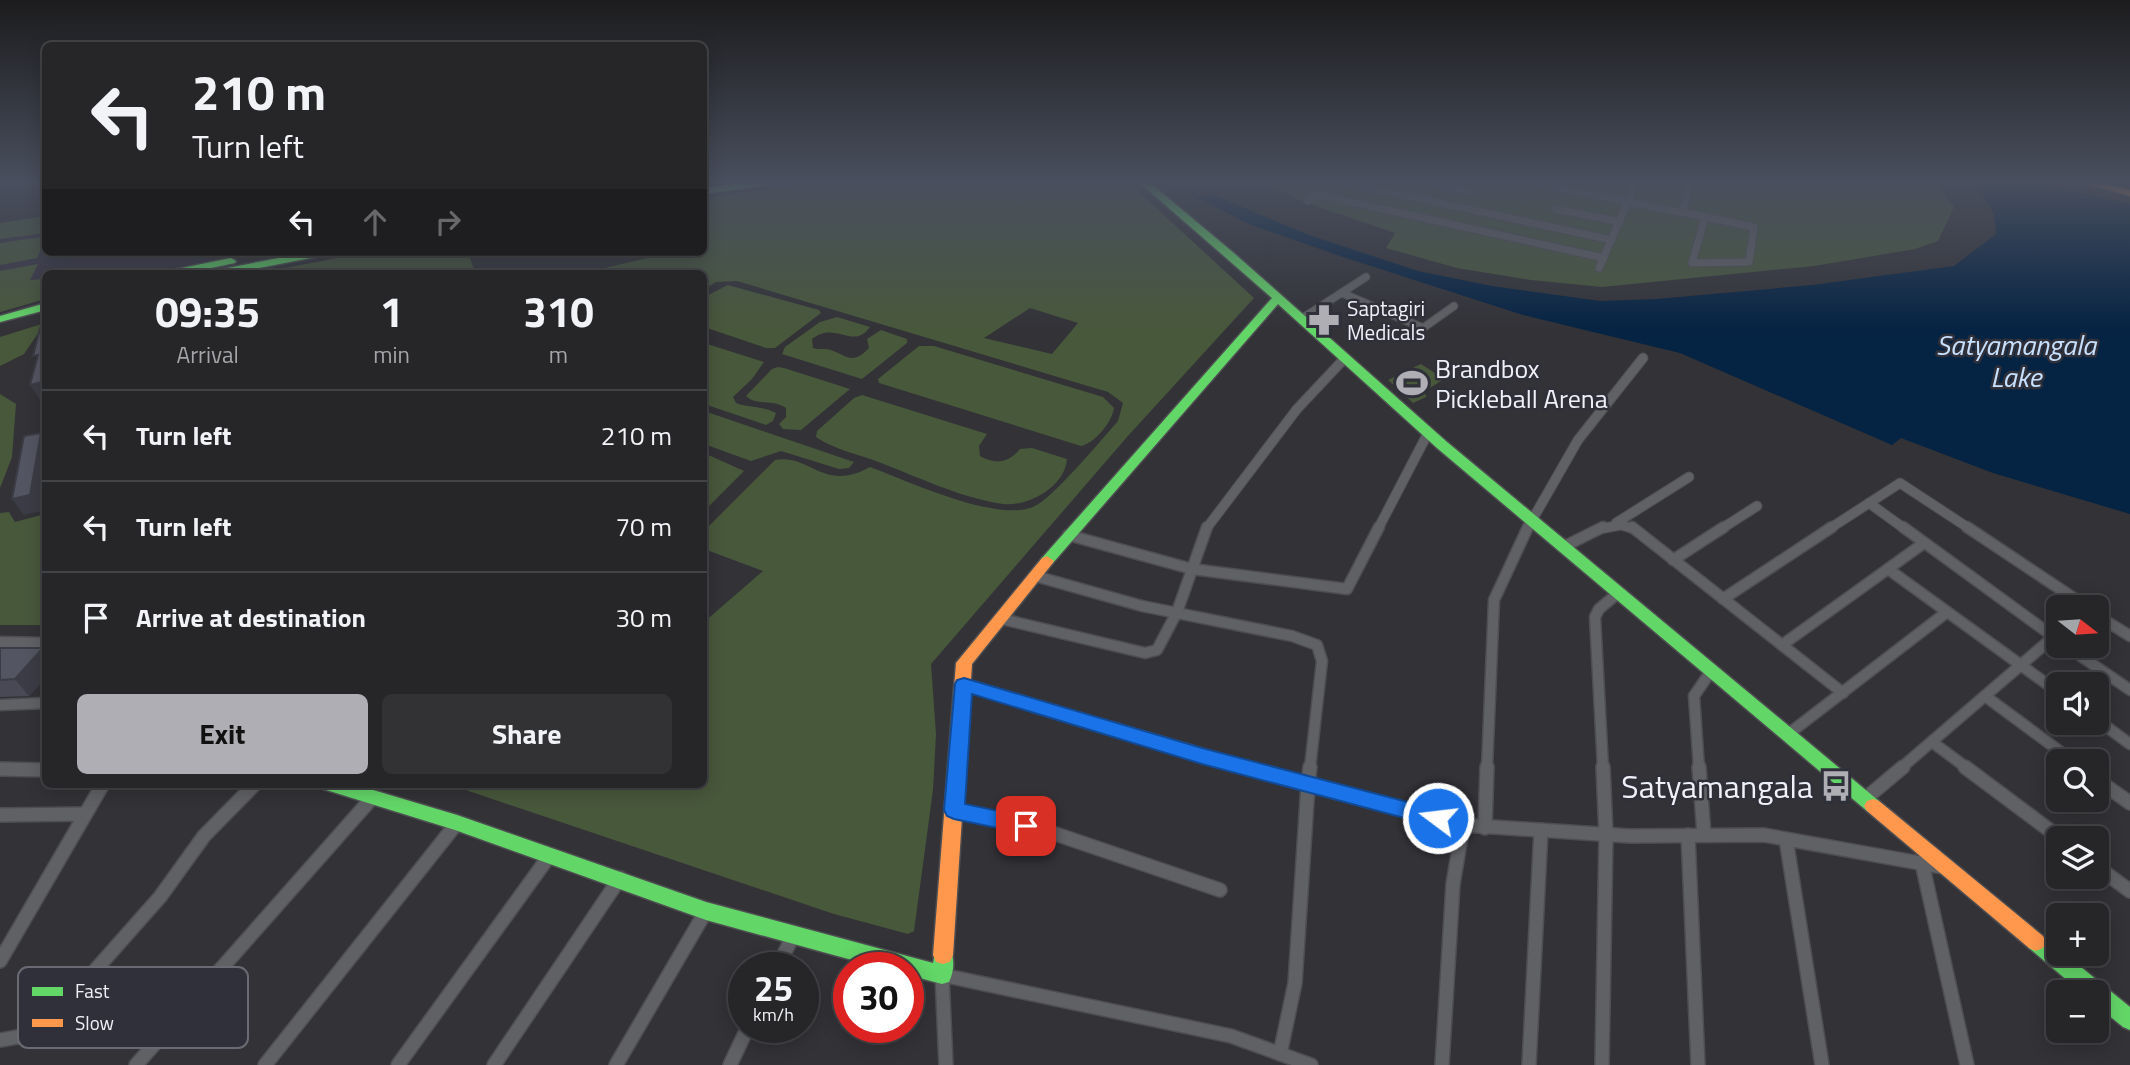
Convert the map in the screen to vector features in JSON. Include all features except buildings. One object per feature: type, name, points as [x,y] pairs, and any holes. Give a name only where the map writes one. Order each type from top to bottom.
[{"type":"street","points":[[1201,232],[1428,433],[1617,594],[2130,1020]]},
{"type":"street","points":[[1485,232],[1604,258]]},
{"type":"street","points":[[1573,232],[1612,240]]},
{"type":"street","points":[[1599,268],[1616,232]]},
{"type":"street","points":[[1701,232],[1692,263],[1749,262],[1753,232]]},
{"type":"street","points":[[193,270],[256,256]]},
{"type":"street","points":[[233,270],[305,256]]},
{"type":"street","points":[[1301,319],[1366,277]]},
{"type":"street","points":[[1342,293],[1423,328],[1454,306]]},
{"type":"street","points":[[946,1065],[942,975],[964,663],[1068,535],[1278,298]]},
{"type":"street","points":[[0,319],[42,307]]},
{"type":"street","points":[[0,327],[42,315]]},
{"type":"street","points":[[1002,619],[1151,653],[1157,650],[1177,612],[1208,525],[1297,409],[1345,358]]},
{"type":"street","points":[[1485,828],[1494,600],[1531,520],[1578,440],[1643,358]]},
{"type":"street","points":[[1068,535],[1192,569],[1347,589],[1428,433]]},
{"type":"street","points":[[1563,547],[1585,538],[1604,525],[1616,523],[1689,477]]},
{"type":"street","points":[[1723,599],[1900,483],[2069,595]]},
{"type":"street","points":[[1869,503],[2046,630]]},
{"type":"street","points":[[1673,560],[1757,506]]},
{"type":"street","points":[[1616,523],[1631,527],[1843,693]]},
{"type":"street","points":[[1782,645],[1924,543]]},
{"type":"street","points":[[1888,569],[2046,683]]},
{"type":"street","points":[[1035,576],[1142,606],[1292,636],[1317,645],[1322,660],[1308,785],[1295,983],[1280,1054]]},
{"type":"street","points":[[1602,1065],[1605,834],[1595,617],[1599,609],[1617,594]]},
{"type":"street","points":[[1787,735],[1947,612]]},
{"type":"street","points":[[2109,623],[2130,636]]},
{"type":"street","points":[[0,642],[42,643]]},
{"type":"street","points":[[1865,799],[2046,645]]},
{"type":"street","points":[[2083,658],[2130,690]]},
{"type":"street","points":[[1704,835],[1694,696],[1711,671]]},
{"type":"street","points":[[964,684],[1308,785],[1463,825],[1605,834],[1764,835],[1947,868]]},
{"type":"street","points":[[1985,696],[2057,749]]},
{"type":"street","points":[[0,705],[42,703]]},
{"type":"street","points":[[2109,729],[2130,744]]},
{"type":"street","points":[[1932,742],[2046,828]]},
{"type":"street","points":[[0,769],[42,770]]},
{"type":"street","points":[[0,961],[101,788]]},
{"type":"street","points":[[98,967],[160,897],[204,836],[251,788]]},
{"type":"street","points":[[341,788],[457,823],[620,878],[706,911],[793,936],[942,975],[1231,1036],[1311,1065]]},
{"type":"street","points":[[2109,788],[2130,803]]},
{"type":"street","points":[[223,967],[372,798]]},
{"type":"street","points":[[954,810],[1041,829],[1220,890]]},
{"type":"street","points":[[0,815],[85,814]]},
{"type":"street","points":[[265,1065],[457,823]]},
{"type":"street","points":[[1442,1065],[1453,884],[1463,825]]},
{"type":"street","points":[[1529,1065],[1541,830]]},
{"type":"street","points":[[1688,835],[1698,1065]]},
{"type":"street","points":[[1786,839],[1822,1065]]},
{"type":"street","points":[[398,1065],[550,855]]},
{"type":"street","points":[[1922,863],[1967,1065]]},
{"type":"street","points":[[2109,876],[2130,891]]},
{"type":"street","points":[[494,1065],[620,878]]},
{"type":"street","points":[[616,1065],[706,911]]},
{"type":"street","points":[[785,952],[793,936]]},
{"type":"street","points":[[0,1040],[18,1038]]},
{"type":"street","points":[[730,1065],[740,1043]]},
{"type":"street","points":[[136,1065],[151,1048]]},
{"type":"shaded area","points":[[0,232],[42,232],[42,256],[229,256],[157,270],[42,270],[42,300],[0,312]]},
{"type":"green space","points":[[0,232],[42,232],[42,233],[0,239]]},
{"type":"green space","points":[[707,232],[1182,232],[1254,298],[1127,437],[931,664],[936,734],[933,790],[914,931],[908,934],[834,914],[460,788],[707,788],[707,619],[763,571],[707,550],[707,528],[775,460],[787,459],[840,476],[854,474],[870,467],[953,499],[999,509],[1019,510],[1043,501],[1078,467],[1118,421],[1123,403],[1108,392],[737,281],[716,282],[707,287],[707,270],[596,270],[656,256],[707,256]],"holes":[[[1030,308],[1078,323],[1052,354],[984,338]]]},
{"type":"green space","points":[[1391,232],[1942,232],[1938,241],[1915,249],[1814,266],[1602,287],[1531,280],[1457,268],[1386,248],[1395,233]]},
{"type":"green space","points":[[42,238],[37,258],[0,265],[0,243]]},
{"type":"green space","points":[[348,256],[469,256],[474,270],[275,270]]},
{"type":"green space","points":[[38,264],[30,280],[42,279],[42,300],[0,312],[0,271]]},
{"type":"green space","points":[[728,285],[819,310],[821,313],[775,348],[766,348],[707,328],[707,296]]},
{"type":"green space","points":[[837,317],[870,327],[864,334],[857,336],[829,332],[821,334],[812,339],[813,348],[829,349],[849,358],[858,357],[869,348],[867,339],[881,330],[907,339],[907,343],[862,379],[782,354],[785,347],[820,322]]},
{"type":"green space","points":[[42,324],[24,354],[0,366],[0,337]]},
{"type":"green space","points":[[707,344],[764,362],[752,379],[733,397],[736,403],[776,413],[773,421],[766,425],[707,405]]},
{"type":"green space","points":[[919,346],[934,346],[1103,397],[1114,408],[1113,414],[1097,436],[1081,446],[879,383],[878,379]]},
{"type":"green space","points":[[1421,364],[1444,379],[1425,391],[1426,397],[1413,403],[1388,380]]},
{"type":"green space","points":[[778,367],[850,389],[801,430],[783,429],[779,424],[786,417],[786,408],[755,401],[746,396],[772,369]]},
{"type":"green space","points":[[0,394],[16,404],[12,457],[0,488]]},
{"type":"green space","points":[[862,395],[987,434],[979,446],[980,456],[986,459],[1002,461],[1020,449],[1032,448],[1067,459],[1065,469],[1060,478],[1044,493],[1023,502],[1003,504],[954,492],[837,448],[816,437],[817,431],[854,398]]},
{"type":"green space","points":[[707,412],[854,462],[849,468],[839,469],[781,451],[751,461],[707,445]]},
{"type":"green space","points":[[707,454],[744,471],[707,508]]},
{"type":"green space","points":[[9,512],[15,522],[42,515],[42,625],[0,625],[0,513]]},
{"type":"water","name":"Satyamangala Lake","points":[[1270,232],[1301,232],[1418,271],[1492,286],[1600,301],[1657,299],[1812,285],[1954,266],[1996,232],[2130,232],[2130,514],[1993,473],[1901,438],[1892,445],[1680,353],[1523,315]]},
{"type":"traffic: fast","points":[[1202,232],[1442,445],[1873,806]]},
{"type":"traffic: fast","points":[[233,270],[305,256]]},
{"type":"traffic: fast","points":[[187,270],[231,261]]},
{"type":"traffic: fast","points":[[1047,561],[1278,298]]},
{"type":"traffic: fast","points":[[0,319],[42,307]]},
{"type":"traffic: fast","points":[[342,788],[457,823],[706,911],[942,975],[943,955]]},
{"type":"traffic: fast","points":[[2036,942],[2130,1020]]},
{"type":"traffic: slow","points":[[943,955],[964,663],[1047,561]]},
{"type":"traffic: slow","points":[[1873,806],[2036,942]]},
{"type":"place","name":"Saptagiri Medicals","points":[[1324,320]]},
{"type":"place","name":"Brandbox Pickleball Arena","points":[[1412,383]]},
{"type":"place","name":"Satyamangala","points":[[1836,786]]},
{"type":"route","points":[[1026,826],[954,810],[964,684],[1202,756],[1438,818]]}]
